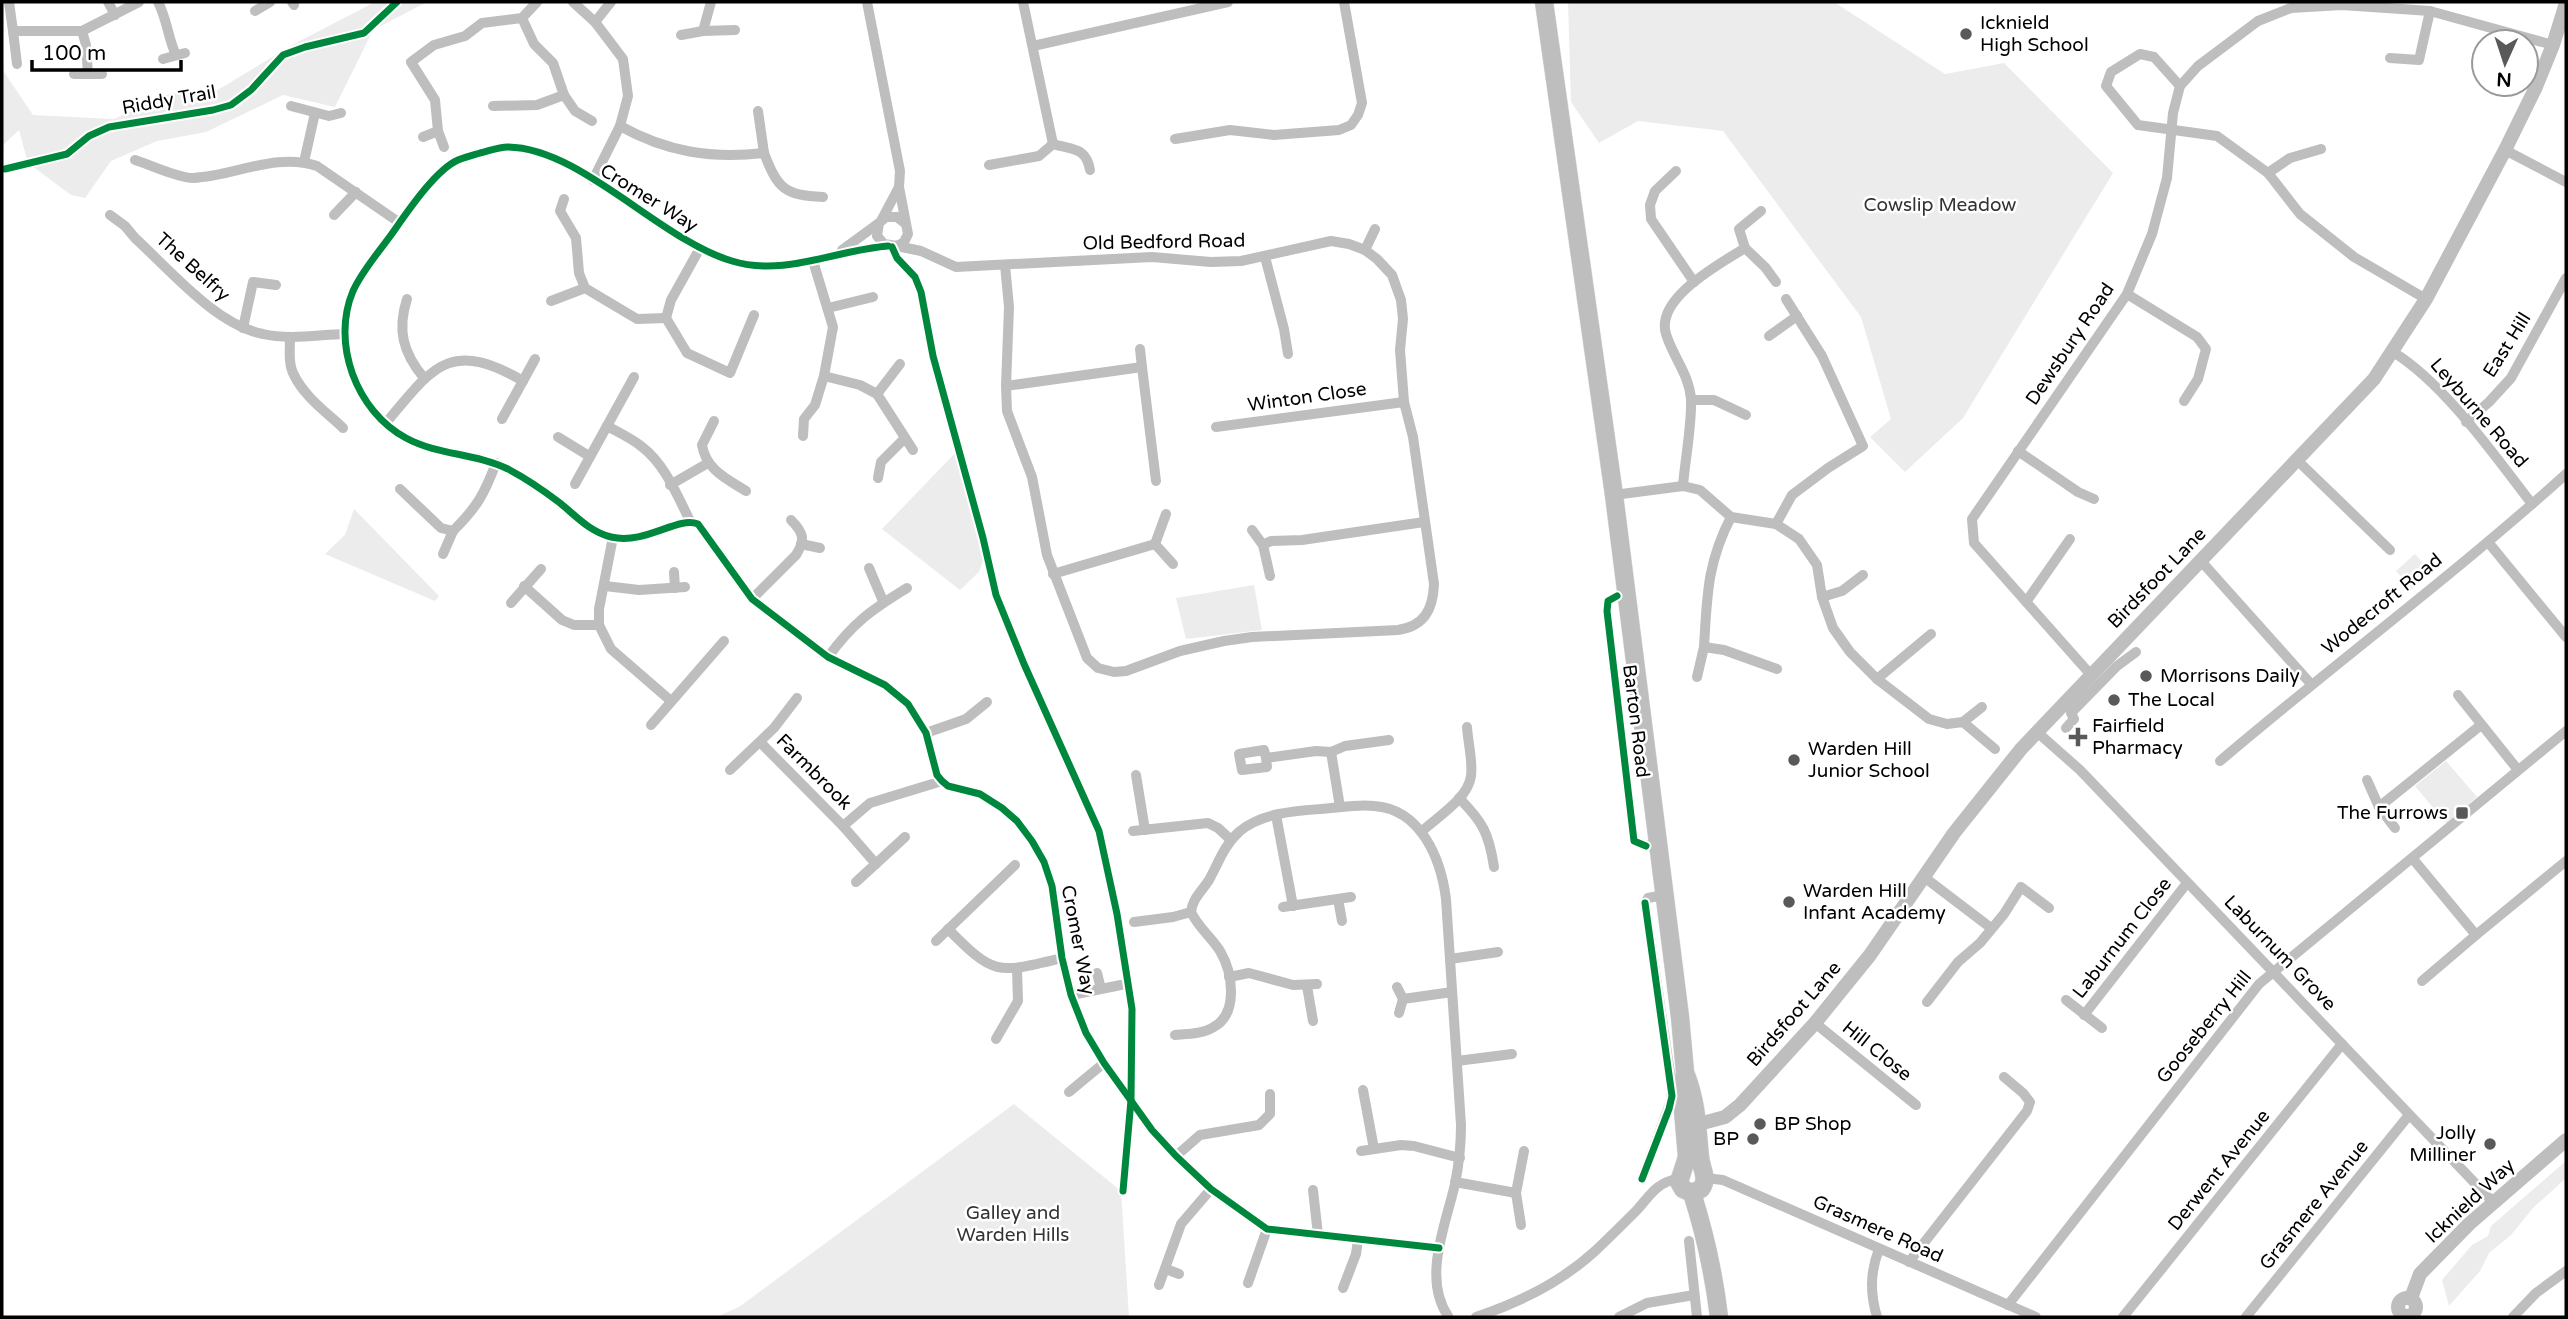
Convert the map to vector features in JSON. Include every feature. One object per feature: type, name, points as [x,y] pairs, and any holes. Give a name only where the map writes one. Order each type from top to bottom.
[{"type":"highway","name":"Barton Road","points":[[1544,2],[1614,495],[1685,1072],[1682,1099],[1686,1157],[1680,1174]]},
{"type":"highway","name":"Barton Road","points":[[1685,1072],[1695,1098],[1704,1174]]},
{"type":"highway","points":[[1692,1166],[1704,1174],[1701,1189],[1692,1193],[1683,1189],[1680,1174],[1692,1166]]},
{"type":"highway","points":[[1692,1193],[1708,1247],[1719,1317]]},
{"type":"street","points":[[9,2],[17,64]]},
{"type":"street","points":[[108,2],[115,15]]},
{"type":"street","points":[[13,32],[82,31],[139,2]]},
{"type":"street","points":[[159,2],[165,16],[170,43],[181,54],[163,60]]},
{"type":"street","points":[[255,11],[270,2]]},
{"type":"street","points":[[444,147],[438,131],[435,100],[411,62],[434,45],[465,36],[482,23],[522,18],[537,2]]},
{"type":"street","points":[[573,2],[595,22],[623,59],[628,96],[620,126],[593,180]]},
{"type":"street","points":[[595,22],[611,2]]},
{"type":"street","points":[[703,31],[711,2]]},
{"type":"street","points":[[867,2],[900,171],[899,187],[907,227],[904,242],[892,246],[877,236],[880,221],[899,187]]},
{"type":"street","points":[[1023,2],[1053,144]]},
{"type":"street","points":[[1032,46],[1228,2]]},
{"type":"street","points":[[1175,139],[1241,129],[1274,135],[1339,130],[1351,125],[1362,103],[1343,2]]},
{"type":"street","name":"Birdsfoot Lane","points":[[1699,1124],[1725,1116],[1740,1105],[1815,1023],[1870,956],[1954,834],[2037,732],[2066,709],[2091,675],[2113,660],[2201,561],[2374,379],[2426,299],[2505,149],[2535,89],[2566,3]]},
{"type":"street","points":[[2426,299],[2354,257],[2301,214],[2268,173],[2217,136],[2138,125],[2106,86],[2111,72],[2140,54],[2154,57],[2180,86],[2198,65],[2258,21],[2291,8],[2342,5],[2430,11],[2553,45]]},
{"type":"street","points":[[2390,58],[2419,60],[2430,11]]},
{"type":"street","points":[[522,18],[534,44],[553,63],[564,95],[575,111],[593,121]]},
{"type":"street","points":[[681,35],[735,30]]},
{"type":"street","points":[[82,31],[88,74]]},
{"type":"street","points":[[74,74],[102,74]]},
{"type":"street","name":"Dewsbury Road","points":[[2091,675],[1974,543],[1972,519],[2127,294],[2152,234],[2167,178],[2173,113],[2180,86]]},
{"type":"street","points":[[493,106],[537,104],[564,95]]},
{"type":"street","points":[[291,106],[329,116],[341,113]]},
{"type":"street","points":[[758,111],[764,153],[774,178],[785,189],[800,196],[823,197]]},
{"type":"street","points":[[304,162],[315,113]]},
{"type":"street","points":[[620,126],[642,138],[699,153],[730,157],[764,153]]},
{"type":"street","points":[[423,137],[438,131]]},
{"type":"street","points":[[989,165],[1040,156],[1053,144]]},
{"type":"street","points":[[1053,144],[1081,152],[1088,158],[1090,170]]},
{"type":"street","name":"Cromer Way","points":[[613,537],[599,533],[539,487],[496,463],[428,447],[406,438],[385,424],[366,402],[351,370],[344,334],[352,294],[361,275],[430,183],[456,161],[500,148],[520,148],[552,156],[700,248],[733,262],[769,267],[813,261],[836,253],[892,246]]},
{"type":"street","points":[[2268,173],[2290,158],[2321,149]]},
{"type":"street","points":[[2505,149],[2566,182]]},
{"type":"street","points":[[135,160],[190,178],[283,160],[304,162],[317,166],[400,223]]},
{"type":"street","points":[[1676,171],[1655,191],[1650,205],[1651,219],[1695,282]]},
{"type":"street","points":[[334,215],[356,192]]},
{"type":"street","points":[[564,199],[560,211],[576,238],[579,273],[585,288],[637,319],[666,318]]},
{"type":"street","points":[[1761,211],[1739,229],[1745,248],[1776,282]]},
{"type":"street","name":"The Belfry","points":[[110,215],[220,316],[243,328],[263,335],[290,337],[344,334]]},
{"type":"street","points":[[880,221],[886,217],[897,217],[907,227],[922,251]]},
{"type":"street","name":"Cromer Way","points":[[836,253],[880,221]]},
{"type":"street","points":[[1365,250],[1375,229]]},
{"type":"street","name":"Old Bedford Road","points":[[892,246],[922,251],[956,267],[1152,257],[1211,262],[1241,261],[1331,241],[1365,250],[1392,275],[1401,300],[1403,318],[1400,351],[1404,402],[1413,437],[1433,599],[1429,613],[1419,623],[1398,630],[1252,637],[1196,647],[1126,671],[1114,672],[1098,668],[1087,658],[1053,574]]},
{"type":"street","points":[[700,248],[671,300],[666,318],[687,353],[730,373],[754,315]]},
{"type":"street","points":[[1683,486],[1691,400],[1685,373],[1665,331],[1668,306],[1695,282],[1745,248]]},
{"type":"street","points":[[1265,257],[1288,354]]},
{"type":"street","points":[[803,436],[804,419],[815,405],[824,376],[833,327],[813,261]]},
{"type":"street","points":[[1005,265],[1009,339],[1007,411],[1031,477],[1053,574],[1155,544]]},
{"type":"street","name":"East Hill","points":[[2466,422],[2511,378],[2566,278]]},
{"type":"street","points":[[243,328],[253,282],[276,285]]},
{"type":"street","points":[[551,300],[585,288]]},
{"type":"street","points":[[2127,294],[2197,337],[2206,349],[2198,379],[2184,401]]},
{"type":"street","points":[[828,308],[873,297]]},
{"type":"street","points":[[2556,298],[2566,304]]},
{"type":"street","points":[[407,299],[402,313],[403,345],[413,365],[424,378]]},
{"type":"street","points":[[1776,524],[1792,495],[1863,446],[1822,356],[1786,299]]},
{"type":"street","points":[[1769,336],[1797,316]]},
{"type":"street","points":[[290,337],[290,362],[294,375],[309,396],[343,428]]},
{"type":"street","points":[[1140,349],[1156,481]]},
{"type":"street","name":"Leyburne Road","points":[[2393,352],[2415,365],[2466,422],[2532,504]]},
{"type":"street","points":[[502,419],[535,359]]},
{"type":"street","points":[[385,424],[424,378],[442,366],[479,360],[497,366],[523,381]]},
{"type":"street","points":[[877,394],[900,364]]},
{"type":"street","points":[[1006,386],[1142,367]]},
{"type":"street","points":[[824,376],[860,385],[877,394],[904,439],[914,450]]},
{"type":"street","points":[[575,484],[634,377]]},
{"type":"street","points":[[1691,400],[1714,400],[1746,415]]},
{"type":"street","name":"Winton Close","points":[[1216,427],[1404,402]]},
{"type":"street","points":[[713,421],[702,445],[708,463],[716,472],[746,491]]},
{"type":"street","points":[[607,426],[640,444],[653,456],[690,521]]},
{"type":"street","points":[[558,437],[589,456]]},
{"type":"street","points":[[878,478],[881,462],[904,439]]},
{"type":"street","points":[[2018,452],[2078,492],[2094,499]]},
{"type":"street","points":[[2298,461],[2390,550]]},
{"type":"street","points":[[443,554],[453,531],[480,502],[496,463]]},
{"type":"street","points":[[670,485],[708,463]]},
{"type":"street","name":"Wodecroft Road","points":[[2220,761],[2488,542],[2566,474]]},
{"type":"street","points":[[1614,495],[1683,486],[1700,490],[1731,517],[1776,524],[1799,539],[1809,550],[1817,565],[1822,597],[1833,628],[1844,644],[1877,679],[1928,719],[1947,724],[1963,722],[1982,707]]},
{"type":"street","points":[[400,489],[441,527],[453,531]]},
{"type":"street","points":[[1155,544],[1166,514]]},
{"type":"street","points":[[1697,677],[1704,647],[1708,579],[1713,556],[1731,517]]},
{"type":"street","points":[[752,598],[796,555],[802,544],[802,531],[791,520]]},
{"type":"street","points":[[671,701],[611,649],[599,625],[599,609],[613,537],[644,537],[690,521],[698,524],[752,598],[828,657],[884,685],[908,704],[926,733],[937,775],[942,781]]},
{"type":"street","points":[[1264,545],[1270,541],[1302,540],[1424,522]]},
{"type":"street","points":[[1252,530],[1264,545],[1270,576]]},
{"type":"street","points":[[2026,602],[2070,539]]},
{"type":"street","points":[[2488,542],[2566,637]]},
{"type":"street","points":[[802,544],[820,548]]},
{"type":"street","points":[[1155,544],[1173,564]]},
{"type":"street","points":[[2201,561],[2311,684]]},
{"type":"street","points":[[869,568],[883,601]]},
{"type":"street","points":[[511,603],[541,569]]},
{"type":"street","points":[[605,586],[639,590],[680,587],[674,572]]},
{"type":"street","points":[[1822,597],[1842,591],[1863,575]]},
{"type":"street","points":[[524,586],[562,620],[574,625],[599,625]]},
{"type":"street","points":[[828,657],[847,630],[883,601],[907,588]]},
{"type":"street","name":"Barton Road","points":[[1626,596],[1618,596],[1608,601],[1607,611],[1634,841],[1646,846],[1657,844]]},
{"type":"street","points":[[1877,679],[1931,634]]},
{"type":"street","points":[[651,725],[724,641]]},
{"type":"street","points":[[1704,647],[1724,650],[1777,669]]},
{"type":"street","points":[[2066,728],[2074,719],[2066,709],[2113,660],[2136,652]]},
{"type":"street","points":[[2458,695],[2518,769]]},
{"type":"street","name":"Farmbrook","points":[[730,771],[774,728],[797,698]]},
{"type":"street","points":[[926,733],[966,719],[987,702]]},
{"type":"street","points":[[1963,722],[1995,749]]},
{"type":"street","points":[[2379,807],[2481,725]]},
{"type":"street","points":[[1421,832],[1470,785],[1472,774],[1467,727]]},
{"type":"street","name":"Laburnum Grove","points":[[2037,732],[2080,770],[2493,1202]]},
{"type":"street","name":"Gooseberry Hill","points":[[2008,1305],[2259,984],[2566,732]]},
{"type":"street","points":[[1266,758],[1316,751],[1331,752],[1345,746],[1389,740]]},
{"type":"street","name":"Farmbrook","points":[[760,742],[876,864]]},
{"type":"street","points":[[1331,752],[1340,807]]},
{"type":"street","name":"Barton Road","points":[[1626,772],[1647,769]]},
{"type":"street","points":[[1136,775],[1139,830],[1208,823],[1231,840]]},
{"type":"street","points":[[2367,780],[2379,807],[2395,828]]},
{"type":"street","name":"Cromer Way","points":[[942,781],[948,786],[979,794],[1002,808],[1017,821],[1032,841],[1044,862],[1052,886],[1062,958],[1071,995],[1086,1033],[1152,1130],[1211,1189],[1267,1229],[1440,1248]]},
{"type":"street","name":"Farmbrook","points":[[843,827],[870,803],[942,781]]},
{"type":"street","points":[[1459,798],[1484,827],[1489,838],[1494,867]]},
{"type":"street","points":[[1175,1035],[1191,1027],[1209,1030],[1220,1024],[1227,1013],[1229,977],[1218,948],[1195,922],[1191,912],[1196,898],[1231,840],[1257,820],[1340,807],[1387,808],[1410,820],[1421,832],[1435,856],[1444,883],[1450,959],[1461,1125],[1460,1158],[1440,1248],[1437,1284],[1440,1300],[1448,1317]]},
{"type":"street","points":[[1276,815],[1288,907],[1351,897]]},
{"type":"street","points":[[856,883],[905,837]]},
{"type":"street","points":[[2413,859],[2476,935]]},
{"type":"street","points":[[2422,981],[2566,860]]},
{"type":"street","points":[[936,941],[1016,865]]},
{"type":"street","points":[[1924,877],[1991,928]]},
{"type":"street","name":"Laburnum Close","points":[[2084,1015],[2188,883]]},
{"type":"street","points":[[1927,1002],[1958,962],[1980,943],[2004,914],[2021,887],[2049,908]]},
{"type":"street","points":[[1642,1179],[1672,1096],[1645,903],[1648,898],[1664,895]]},
{"type":"street","points":[[1338,899],[1342,921]]},
{"type":"street","points":[[1146,906],[1148,920]]},
{"type":"street","points":[[1134,922],[1191,912]]},
{"type":"street","points":[[948,929],[974,956],[1000,968],[1017,969],[1062,958]]},
{"type":"street","points":[[1450,959],[1498,951]]},
{"type":"street","points":[[996,1039],[1018,1001],[1017,969]]},
{"type":"street","points":[[1229,977],[1249,973],[1282,983],[1312,985],[1313,1021]]},
{"type":"street","points":[[1097,974],[1101,989]]},
{"type":"street","name":"Cromer Way","points":[[1071,995],[1121,985]]},
{"type":"street","points":[[1397,987],[1403,999],[1399,1013]]},
{"type":"street","points":[[1403,999],[1452,992]]},
{"type":"street","name":"Laburnum Close","points":[[2066,1000],[2102,1028]]},
{"type":"street","name":"Hill Close","points":[[1815,1023],[1916,1105]]},
{"type":"street","name":"Derwent Avenue","points":[[2123,1317],[2343,1044]]},
{"type":"street","points":[[1457,1062],[1512,1054]]},
{"type":"street","points":[[1069,1092],[1104,1063]]},
{"type":"street","points":[[1909,1262],[2027,1111],[2030,1102],[2004,1077]]},
{"type":"street","points":[[1080,1082],[1090,1092]]},
{"type":"street","points":[[1363,1090],[1374,1149]]},
{"type":"street","points":[[1176,1156],[1200,1135],[1259,1125],[1270,1114],[1270,1094]]},
{"type":"street","name":"Grasmere Avenue","points":[[2246,1317],[2409,1115]]},
{"type":"street","name":"Icknield Way","points":[[2408,1312],[2420,1274],[2493,1202],[2566,1140]]},
{"type":"street","points":[[1361,1151],[1414,1146],[1460,1158]]},
{"type":"street","points":[[1521,1225],[1516,1193],[1524,1151]]},
{"type":"street","points":[[1652,1153],[1664,1158]]},
{"type":"street","points":[[1476,1317],[1519,1300],[1564,1275],[1592,1254],[1639,1208],[1651,1190],[1680,1174]]},
{"type":"street","name":"Grasmere Road","points":[[1704,1174],[2036,1317]]},
{"type":"street","points":[[1455,1182],[1516,1193]]},
{"type":"street","points":[[1159,1285],[1166,1269],[1173,1238],[1181,1224],[1211,1189]]},
{"type":"street","points":[[1313,1190],[1318,1235]]},
{"type":"street","points":[[1248,1283],[1256,1273],[1267,1229]]},
{"type":"street","points":[[1343,1288],[1356,1254],[1358,1239]]},
{"type":"street","points":[[1689,1241],[1697,1317]]},
{"type":"street","points":[[1877,1317],[1871,1298],[1872,1267],[1879,1249]]},
{"type":"street","points":[[1166,1269],[1179,1274]]},
{"type":"street","points":[[2513,1317],[2536,1293],[2566,1271]]},
{"type":"street","points":[[1619,1317],[1647,1303],[1694,1295]]},
{"type":"green space","points":[[375,2],[427,2],[373,30],[335,107],[283,95],[206,132],[157,141],[111,161],[85,198],[71,195],[28,163],[19,130],[2,146],[2,69],[33,115],[114,119],[171,93],[206,97],[294,44]]},
{"type":"green space","name":"Cowslip Meadow","points":[[1568,2],[1834,2],[1945,74],[2004,63],[2113,173],[1963,418],[1905,472],[1870,437],[1891,419],[1861,317],[1723,131],[1638,121],[1599,143],[1571,102]]},
{"type":"green space","points":[[962,446],[989,544],[979,572],[960,590],[882,529]]},
{"type":"green space","points":[[354,509],[439,596],[435,601],[325,554],[345,535]]},
{"type":"green space","points":[[2415,554],[2431,572],[2412,589],[2396,571]]},
{"type":"green space","points":[[1254,585],[1262,630],[1186,639],[1176,598]]},
{"type":"green space","points":[[2446,761],[2477,797],[2446,823],[2415,786]]},
{"type":"green space","name":"Galley and Warden Hills","points":[[1014,1104],[1121,1191],[1129,1317],[716,1317],[739,1307]]},
{"type":"green space","points":[[2566,1161],[2566,1178],[2533,1208],[2511,1235],[2489,1253],[2480,1271],[2449,1306],[2442,1280],[2472,1245],[2488,1236],[2491,1226]]},
{"type":"cycle path","name":"Riddy Trail","points":[[5,169],[67,154],[89,136],[109,127],[231,105],[251,90],[283,55],[364,33],[397,2]]},
{"type":"cycle path","points":[[888,246],[771,266],[732,261],[677,234],[564,162],[536,151],[501,148],[463,158],[449,165],[413,205],[353,291],[347,311],[347,353],[352,374],[361,393],[388,426],[418,444],[508,469],[541,489],[596,531],[611,537],[624,538],[680,524],[698,524],[752,599],[828,657],[885,685],[908,704],[926,733],[937,775],[942,781],[948,786],[980,794],[1002,808],[1017,821],[1032,841],[1044,862],[1052,886],[1062,958],[1071,995],[1086,1033],[1152,1130],[1211,1189],[1267,1229],[1439,1248]]},
{"type":"cycle path","points":[[892,247],[897,258],[915,277],[921,292],[933,356],[996,595],[1099,831],[1117,914],[1132,1009],[1131,1100],[1123,1191]]},
{"type":"cycle path","points":[[1617,596],[1608,601],[1607,611],[1634,841],[1646,846]]},
{"type":"cycle path","points":[[1642,1179],[1672,1096],[1645,903]]},
{"type":"place","name":"Icknield High School","points":[[1966,34]]},
{"type":"place","name":"Morrisons Daily","points":[[2146,676]]},
{"type":"place","name":"The Local","points":[[2114,700]]},
{"type":"place","name":"Fairfield Pharmacy","points":[[2078,737]]},
{"type":"place","name":"Warden Hill Junior School","points":[[1794,760]]},
{"type":"place","name":"The Furrows","points":[[2462,813]]},
{"type":"place","name":"Warden Hill Infant Academy","points":[[1789,902]]},
{"type":"place","name":"BP Shop","points":[[1760,1124]]},
{"type":"place","name":"BP","points":[[1753,1139]]},
{"type":"place","name":"Jolly Milliner","points":[[2490,1144]]}]
